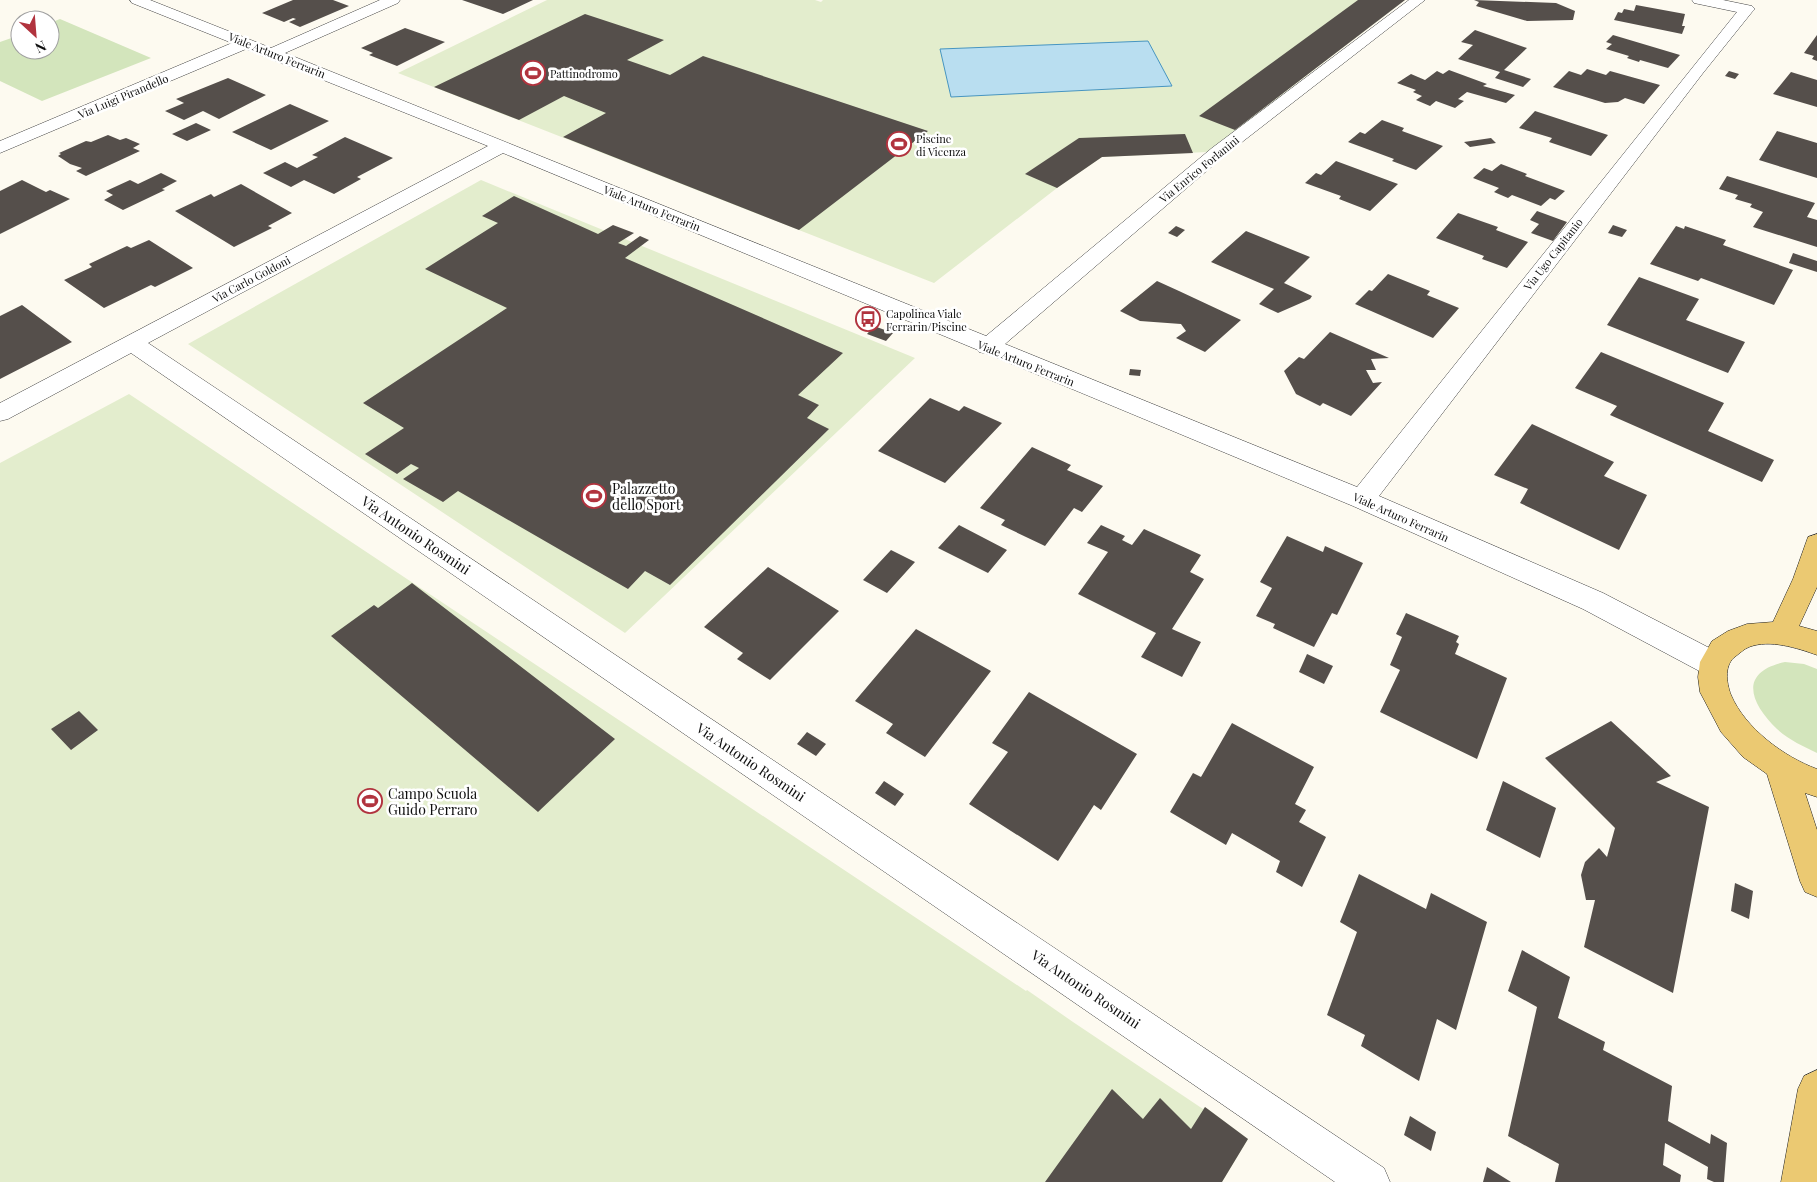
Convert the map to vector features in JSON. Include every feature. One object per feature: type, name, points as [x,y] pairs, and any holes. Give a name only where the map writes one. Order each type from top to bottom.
[{"type":"main road","points":[[1781,634],[1807,579],[1817,544]]},
{"type":"main road","points":[[1817,643],[1781,634],[1761,633],[1744,636],[1730,643],[1719,652],[1712,664],[1712,683],[1719,704],[1733,725],[1754,747],[1780,766],[1817,783]]},
{"type":"main road","points":[[1780,766],[1817,881]]},
{"type":"main road","points":[[1801,1182],[1817,1089]]},
{"type":"street","name":"Viale Arturo Ferrarin","points":[[137,0],[502,146],[987,347],[1362,499],[1593,601],[1712,664]]},
{"type":"street","points":[[272,53],[393,0]]},
{"type":"street","name":"Via Enrico Forlanini","points":[[987,347],[1218,152],[1418,0]]},
{"type":"street","name":"Via Ugo Capitanio","points":[[1362,499],[1697,70],[1747,9],[1699,0]]},
{"type":"street","name":"Via Luigi Pirandello","points":[[0,148],[246,42]]},
{"type":"street","name":"Via Carlo Goldoni","points":[[0,413],[502,146]]},
{"type":"street","name":"Via Antonio Rosmini","points":[[131,342],[1370,1182]]},
{"type":"green space","name":"Piscine di Vicenza","points":[[547,0],[815,0],[821,2],[823,0],[1405,0],[1207,152],[1102,157],[1057,188],[934,283],[398,73]]},
{"type":"green space","points":[[60,19],[151,58],[42,101],[0,81],[0,42],[10,38],[10,60],[60,60]]},
{"type":"green space","name":"Palazzetto dello Sport","points":[[481,180],[915,358],[625,633],[188,344]]},
{"type":"green space","name":"Campo Scuola Guido Perraro","points":[[129,394],[1027,990],[1203,1109],[1205,1107],[1248,1139],[1222,1182],[0,1182],[0,463]]},
{"type":"green space","points":[[1785,662],[1804,664],[1817,669],[1817,753],[1791,740],[1777,729],[1760,709],[1755,699],[1753,690],[1755,681],[1760,673]]},
{"type":"water","points":[[1148,41],[1172,86],[951,97],[940,49]]},
{"type":"building","points":[[293,0],[333,0],[349,6],[300,27],[289,22],[296,19],[293,18],[284,22],[262,13]]},
{"type":"building","points":[[462,0],[533,0],[503,14]]},
{"type":"building","points":[[1358,0],[1405,0],[1235,130],[1199,116]]},
{"type":"building","points":[[1474,0],[1556,3],[1575,11],[1573,20],[1527,21],[1476,6],[1479,2]]},
{"type":"building","points":[[1636,5],[1685,14],[1682,26],[1685,26],[1682,34],[1614,20],[1618,12],[1622,13],[1624,9],[1634,11]]},
{"type":"building","name":"Piscine di Vicenza","points":[[585,14],[664,40],[627,60],[670,75],[703,56],[928,131],[799,230],[563,137],[606,113],[564,96],[519,120],[434,87]]},
{"type":"building","points":[[405,28],[445,42],[397,66],[369,55],[373,53],[361,48]]},
{"type":"building","points":[[1475,30],[1527,48],[1504,70],[1531,79],[1523,87],[1495,78],[1500,72],[1458,59],[1473,45],[1461,42]]},
{"type":"building","points":[[1613,35],[1680,55],[1668,68],[1640,60],[1639,62],[1627,58],[1629,56],[1606,49],[1612,44],[1606,42]]},
{"type":"building","points":[[1817,35],[1817,61],[1812,59],[1814,56],[1804,53]]},
{"type":"building","points":[[1587,69],[1606,75],[1610,71],[1660,85],[1644,104],[1625,98],[1618,102],[1605,103],[1553,87],[1569,71],[1581,75]]},
{"type":"building","points":[[1449,70],[1487,84],[1483,86],[1515,95],[1506,103],[1467,92],[1458,99],[1464,101],[1455,108],[1436,101],[1430,106],[1416,100],[1422,96],[1413,92],[1416,90],[1397,83],[1411,74],[1425,80],[1437,71],[1443,74]]},
{"type":"building","points":[[1729,71],[1739,74],[1735,79],[1725,76]]},
{"type":"building","points":[[1791,72],[1817,80],[1817,107],[1773,94]]},
{"type":"building","points":[[228,78],[266,95],[219,119],[203,111],[184,120],[165,111],[184,103],[176,99]]},
{"type":"building","points":[[290,104],[329,121],[271,150],[232,132]]},
{"type":"building","points":[[1535,111],[1608,135],[1591,156],[1549,142],[1552,138],[1519,128]]},
{"type":"building","points":[[1382,120],[1404,128],[1402,131],[1443,146],[1416,170],[1392,161],[1394,159],[1348,142],[1360,132],[1365,134]]},
{"type":"building","points":[[196,123],[211,130],[187,141],[172,134]]},
{"type":"building","points":[[1777,131],[1817,143],[1817,178],[1759,160]]},
{"type":"building","points":[[1185,134],[1193,153],[1102,157],[1057,188],[1025,174],[1079,138]]},
{"type":"building","points":[[108,135],[120,140],[126,138],[140,144],[133,148],[140,151],[86,176],[76,171],[82,168],[70,164],[58,156],[61,154],[59,153],[86,141],[91,142]]},
{"type":"building","points":[[345,137],[393,158],[357,177],[361,179],[334,194],[304,180],[291,187],[263,173],[285,162],[297,168],[318,157],[312,155]]},
{"type":"building","points":[[1491,138],[1496,143],[1470,147],[1464,142]]},
{"type":"building","points":[[1336,161],[1398,184],[1370,211],[1339,199],[1341,196],[1305,183],[1316,173],[1321,175]]},
{"type":"building","points":[[1501,164],[1527,174],[1525,176],[1565,191],[1555,200],[1550,198],[1541,206],[1512,195],[1508,198],[1494,192],[1499,188],[1473,178],[1484,168],[1492,171]]},
{"type":"building","points":[[161,173],[177,181],[162,189],[165,190],[123,210],[104,200],[113,195],[106,191],[130,180],[138,184]]},
{"type":"building","points":[[1727,176],[1815,203],[1807,217],[1817,220],[1817,247],[1753,227],[1763,212],[1750,207],[1752,204],[1735,199],[1738,195],[1719,189]]},
{"type":"building","points":[[22,180],[46,192],[50,190],[70,199],[0,234],[0,191]]},
{"type":"building","points":[[241,184],[292,213],[268,226],[272,228],[234,247],[175,211],[211,194],[214,197]]},
{"type":"building","name":"Palazzetto dello Sport","points":[[514,196],[598,234],[613,225],[634,233],[618,243],[626,246],[640,236],[649,240],[625,258],[843,353],[798,395],[819,405],[807,418],[829,429],[670,585],[645,571],[628,589],[458,491],[443,502],[403,479],[419,468],[411,464],[397,474],[365,454],[404,428],[363,403],[507,308],[425,269],[498,223],[482,216]]},
{"type":"building","points":[[1537,211],[1567,222],[1553,241],[1531,233],[1539,224],[1530,220]]},
{"type":"building","points":[[1458,213],[1498,227],[1496,230],[1528,242],[1507,268],[1482,259],[1484,256],[1436,238]]},
{"type":"building","points":[[1613,225],[1627,230],[1622,237],[1608,233]]},
{"type":"building","points":[[1176,226],[1185,230],[1177,237],[1168,233]]},
{"type":"building","points":[[1676,226],[1684,229],[1685,226],[1726,240],[1723,245],[1793,270],[1774,305],[1701,278],[1698,281],[1650,264]]},
{"type":"building","points":[[1246,231],[1310,257],[1284,283],[1312,296],[1310,299],[1278,313],[1259,304],[1274,289],[1211,262]]},
{"type":"building","points":[[149,240],[193,268],[155,287],[151,285],[104,308],[64,280],[92,267],[89,264],[127,246],[131,248]]},
{"type":"building","points":[[1793,253],[1817,261],[1817,272],[1789,263]]},
{"type":"building","points":[[1388,274],[1430,291],[1427,295],[1459,308],[1433,338],[1355,304],[1369,290],[1372,291]]},
{"type":"building","points":[[1639,277],[1699,299],[1686,320],[1745,342],[1728,373],[1607,325]]},
{"type":"building","points":[[1157,281],[1241,320],[1205,352],[1176,338],[1186,331],[1181,324],[1140,321],[1120,311]]},
{"type":"building","points":[[22,305],[72,342],[0,379],[0,316]]},
{"type":"building","points":[[874,326],[893,333],[886,341],[867,334]]},
{"type":"building","points":[[1330,332],[1389,358],[1371,359],[1376,370],[1366,370],[1373,383],[1382,382],[1351,416],[1323,403],[1320,406],[1296,394],[1284,371],[1299,357],[1304,359]]},
{"type":"building","points":[[1601,352],[1724,403],[1708,431],[1774,460],[1762,482],[1610,415],[1617,406],[1575,388]]},
{"type":"building","points":[[1130,369],[1141,370],[1140,376],[1129,375]]},
{"type":"building","points":[[930,398],[959,411],[964,406],[1002,423],[945,483],[878,451]]},
{"type":"building","points":[[1532,424],[1614,462],[1604,476],[1647,495],[1619,550],[1520,503],[1528,489],[1494,475]]},
{"type":"building","points":[[1032,447],[1071,465],[1067,470],[1103,486],[1082,512],[1074,508],[1045,546],[1001,525],[1005,520],[980,508]]},
{"type":"building","points":[[959,525],[1007,550],[988,573],[938,548]]},
{"type":"building","points":[[1101,525],[1125,536],[1122,540],[1132,545],[1144,529],[1201,555],[1190,572],[1204,579],[1172,629],[1201,642],[1182,677],[1141,657],[1156,633],[1078,594],[1108,552],[1087,543]]},
{"type":"building","points":[[1287,536],[1323,552],[1325,546],[1363,563],[1337,615],[1332,613],[1314,647],[1273,628],[1275,624],[1256,616],[1272,588],[1260,582]]},
{"type":"building","points":[[891,550],[915,562],[887,593],[863,580]]},
{"type":"building","points":[[768,567],[839,611],[770,680],[737,659],[743,653],[704,627]]},
{"type":"building","points":[[412,583],[615,739],[538,812],[331,636],[374,605],[378,608]]},
{"type":"building","points":[[1406,613],[1459,636],[1456,642],[1459,644],[1455,654],[1507,678],[1477,759],[1380,712],[1400,670],[1390,665],[1402,637],[1396,634]]},
{"type":"building","points":[[916,629],[991,671],[925,757],[886,733],[893,724],[855,701]]},
{"type":"building","points":[[1307,654],[1333,666],[1324,684],[1299,672]]},
{"type":"building","points":[[1029,692],[1137,754],[1101,810],[1094,805],[1058,861],[969,804],[1008,752],[992,743]]},
{"type":"building","points":[[79,711],[98,730],[71,750],[51,729]]},
{"type":"building","points":[[1611,721],[1671,776],[1656,782],[1709,807],[1673,993],[1584,947],[1595,900],[1586,900],[1581,875],[1585,862],[1599,848],[1607,857],[1615,828],[1545,758]]},
{"type":"building","points":[[1232,723],[1314,767],[1295,804],[1306,810],[1299,822],[1326,837],[1302,887],[1276,872],[1280,861],[1232,833],[1226,845],[1170,812],[1193,773],[1201,777]]},
{"type":"building","points":[[807,732],[826,744],[816,756],[797,744]]},
{"type":"building","points":[[884,781],[904,794],[895,806],[875,793]]},
{"type":"building","points":[[1503,781],[1556,808],[1540,858],[1486,830]]},
{"type":"building","points":[[1359,874],[1426,909],[1431,893],[1487,922],[1456,1030],[1437,1019],[1419,1081],[1361,1046],[1365,1035],[1327,1015],[1357,932],[1340,922]]},
{"type":"building","points":[[1735,883],[1753,891],[1749,919],[1731,911]]},
{"type":"building","points":[[1522,950],[1570,977],[1558,1018],[1605,1042],[1603,1050],[1672,1086],[1668,1121],[1710,1144],[1711,1134],[1727,1143],[1724,1182],[1714,1182],[1707,1179],[1708,1167],[1665,1143],[1663,1165],[1681,1175],[1680,1182],[1555,1182],[1559,1164],[1508,1136],[1537,1007],[1508,991]]},
{"type":"building","points":[[1112,1089],[1143,1119],[1160,1098],[1191,1129],[1205,1107],[1248,1139],[1222,1182],[1045,1182]]},
{"type":"building","points":[[1410,1116],[1436,1132],[1431,1151],[1404,1135]]},
{"type":"building","points":[[1487,1167],[1511,1182],[1483,1182]]},
{"type":"place","name":"Pattinodromo","points":[[533,73]]},
{"type":"place","name":"Piscine di Vicenza","points":[[899,144]]},
{"type":"place","name":"Capolinea Viale Ferrarin/Piscine","points":[[868,319]]},
{"type":"place","name":"Palazzetto dello Sport","points":[[594,496]]},
{"type":"place","name":"Campo Scuola Guido Perraro","points":[[370,801]]}]
